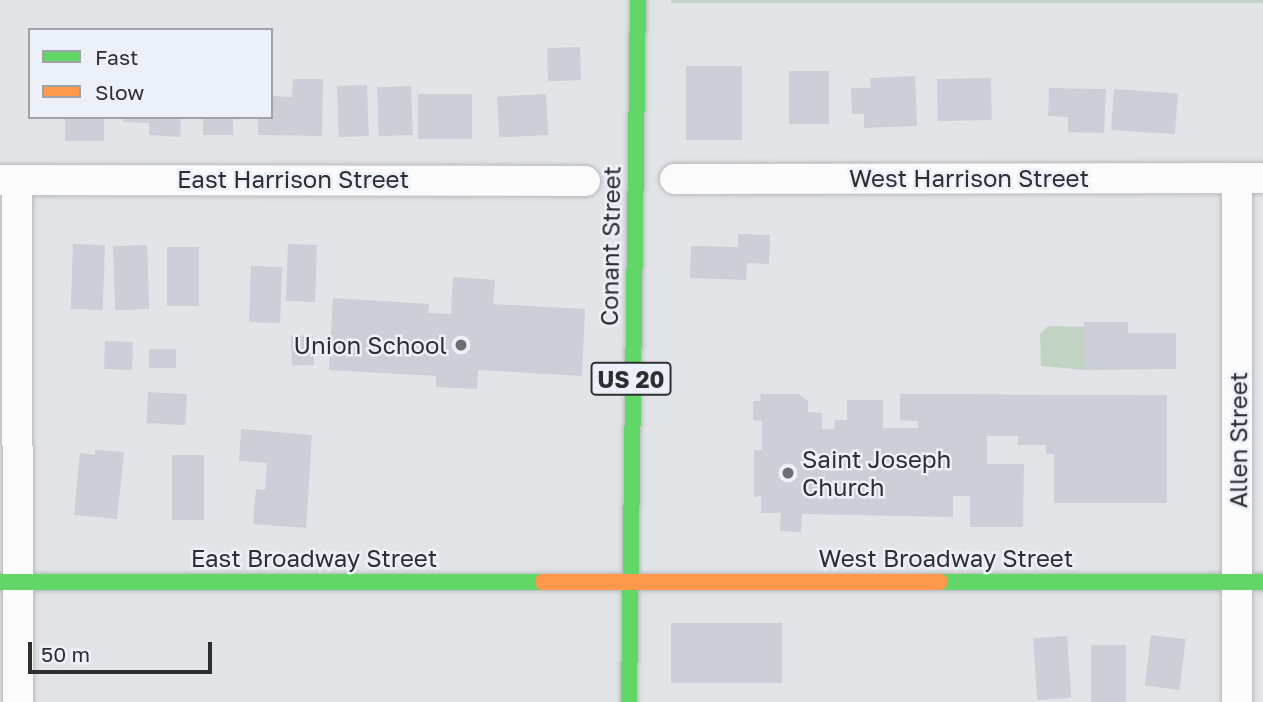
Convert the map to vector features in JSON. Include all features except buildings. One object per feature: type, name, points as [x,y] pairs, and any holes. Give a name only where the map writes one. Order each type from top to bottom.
[{"type":"street","name":"Conant Street","points":[[629,702],[638,0]]},
{"type":"street","name":"West Harrison Street","points":[[675,179],[1250,178]]},
{"type":"street","name":"Allen Street","points":[[1237,702],[1250,582],[1250,178]]},
{"type":"street","name":"East Harrison Street","points":[[9,180],[585,181]]},
{"type":"street","points":[[9,180],[9,582],[18,702]]},
{"type":"street","name":"West Broadway Street","points":[[629,580],[1250,582]]},
{"type":"street","name":"East Broadway Street","points":[[9,582],[629,580]]},
{"type":"green space","points":[[671,0],[1263,0],[1263,3],[671,3]]},
{"type":"green space","points":[[1048,326],[1085,327],[1085,370],[1041,366],[1040,334]]},
{"type":"traffic: fast","points":[[629,702],[638,0]]},
{"type":"traffic: fast","points":[[0,582],[543,582]]},
{"type":"traffic: fast","points":[[940,582],[1263,582]]},
{"type":"traffic: slow","points":[[543,582],[940,582]]},
{"type":"place","name":"Union School","points":[[461,345]]},
{"type":"place","name":"Saint Joseph Church","points":[[788,473]]}]
